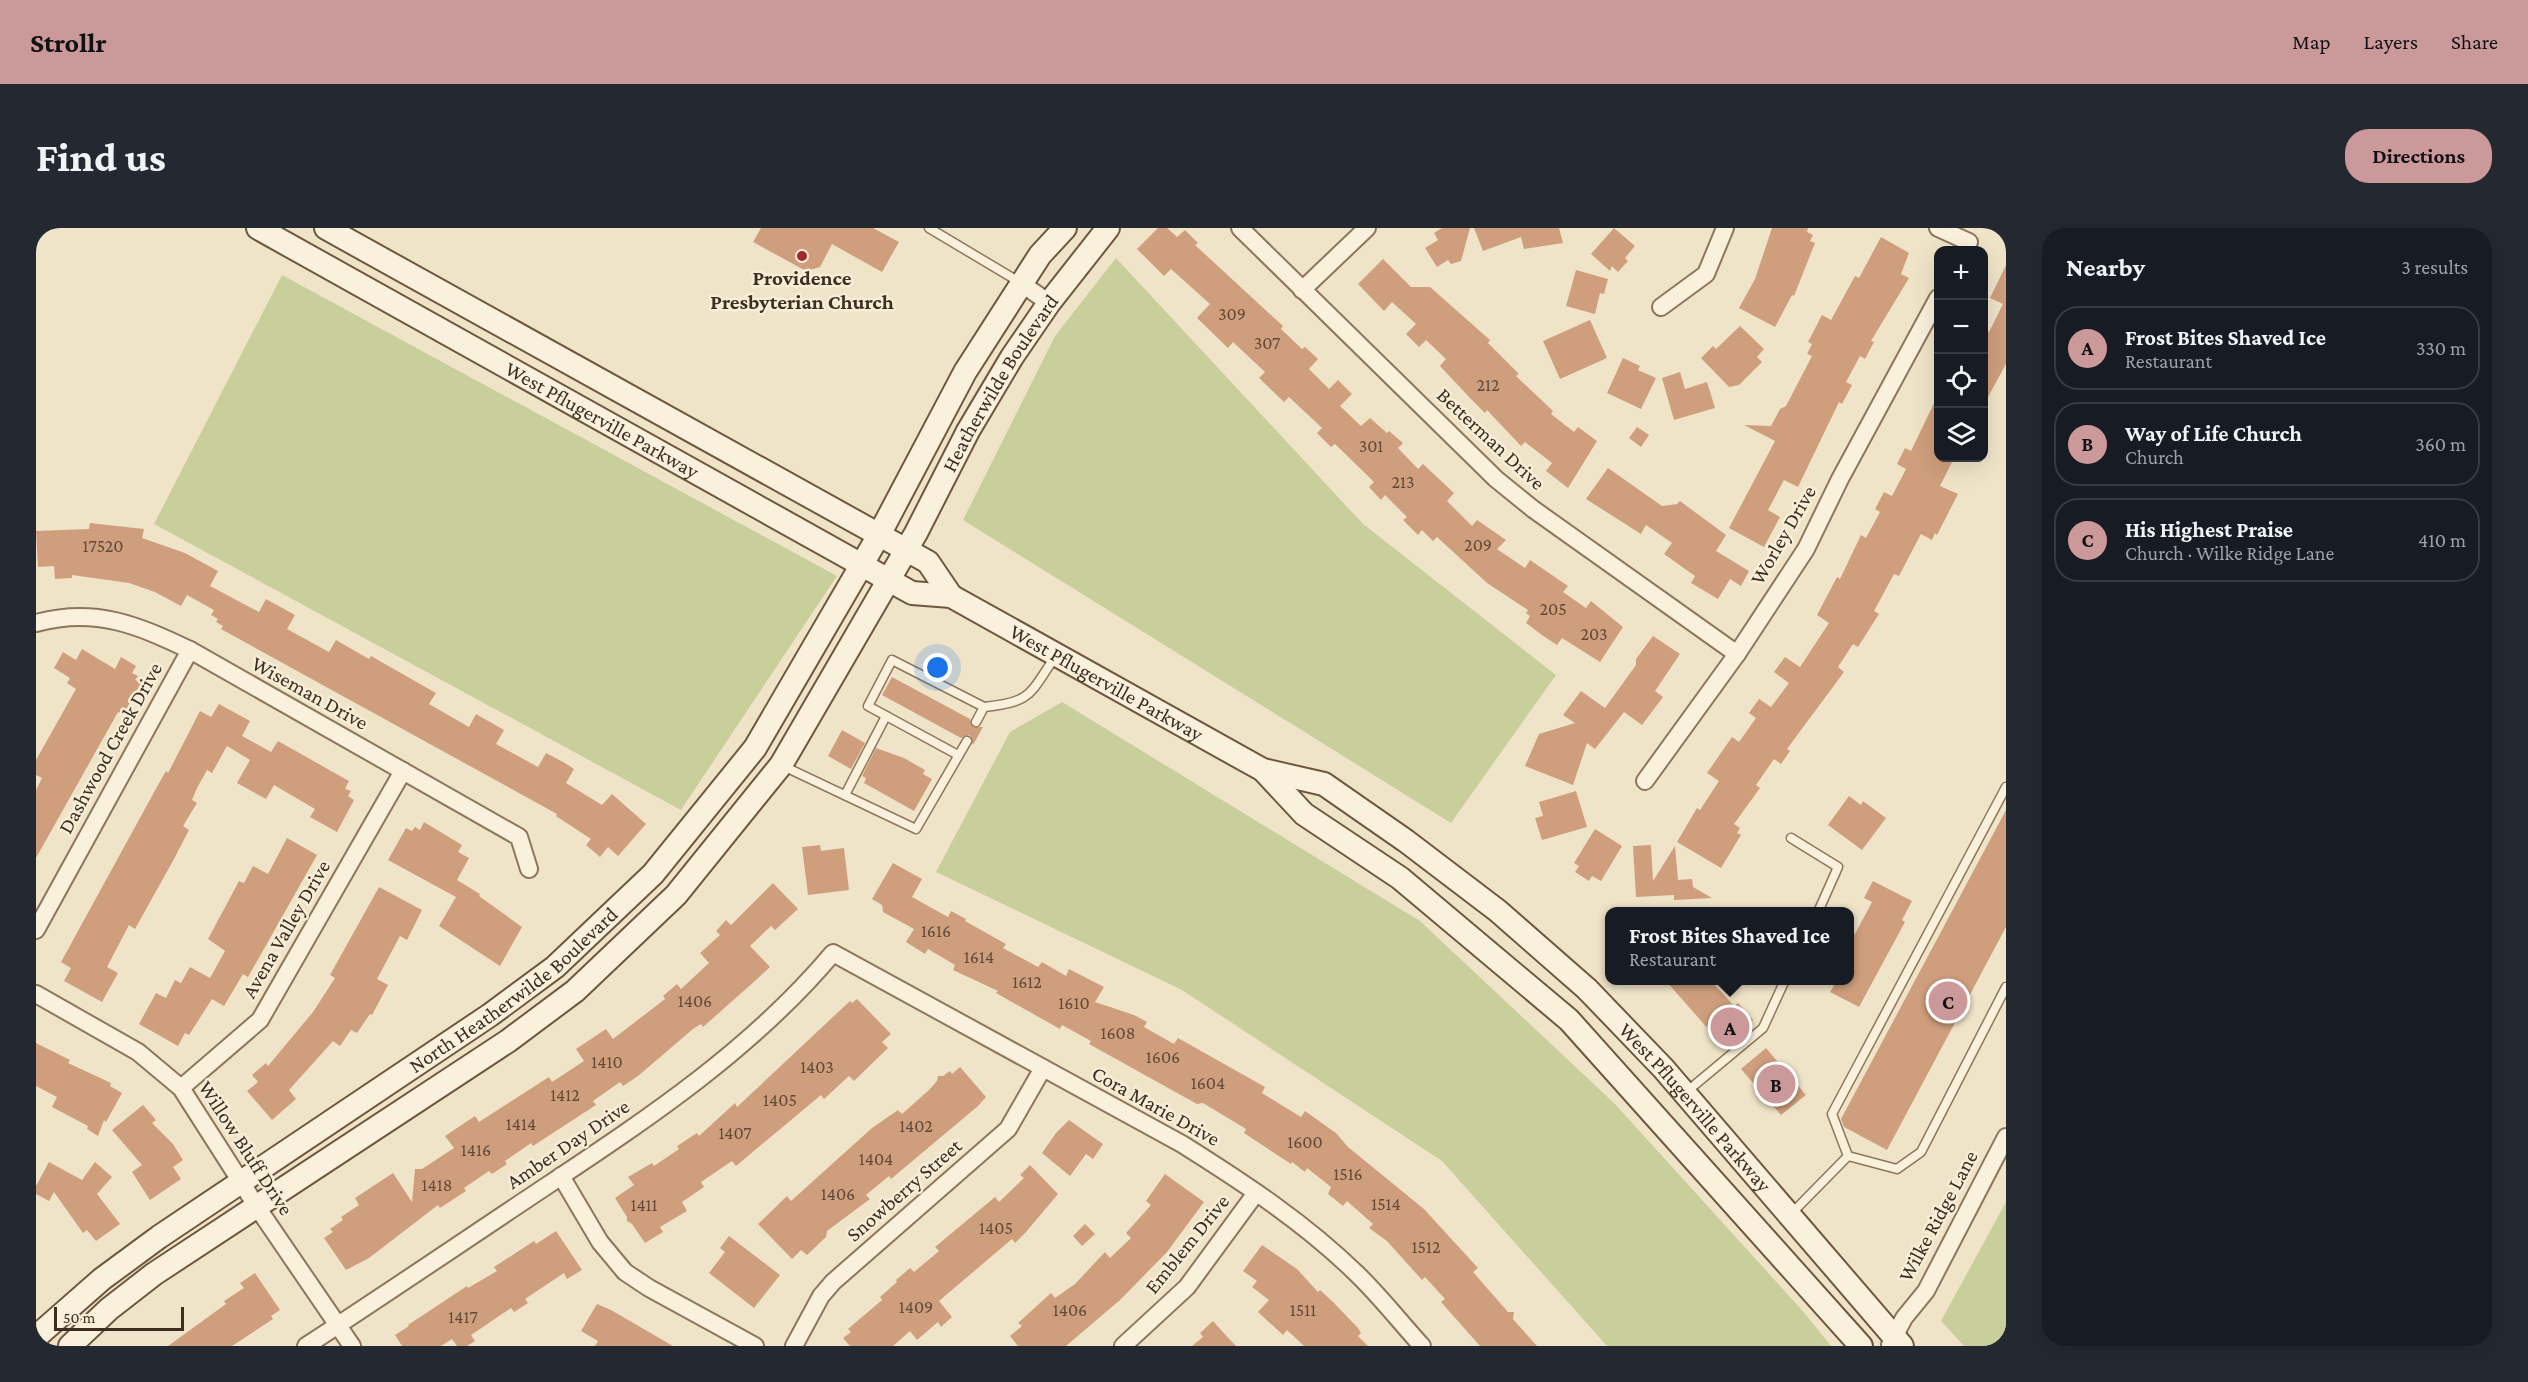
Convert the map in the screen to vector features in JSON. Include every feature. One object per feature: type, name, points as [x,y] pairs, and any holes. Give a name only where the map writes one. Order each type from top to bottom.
[{"type":"main road","name":"West Pflugerville Parkway","points":[[258,228],[912,593],[951,596],[1263,770],[1324,784],[1406,841],[1498,912],[1587,989],[1685,1094],[1896,1343]]},
{"type":"main road","name":"Heatherwilde Boulevard","points":[[879,535],[964,372],[1040,255],[1065,228]]},
{"type":"main road","name":"Heatherwilde Boulevard","points":[[906,549],[968,431],[1012,357],[1049,303],[1108,228]]},
{"type":"main road","name":"West Pflugerville Parkway","points":[[335,233],[906,549],[928,562],[951,596]]},
{"type":"main road","points":[[328,267],[335,233]]},
{"type":"main road","name":"North Heatherwilde Boulevard","points":[[36,1337],[102,1279],[240,1182],[490,1016],[555,967],[653,874],[755,748],[879,535]]},
{"type":"main road","name":"North Heatherwilde Boulevard","points":[[70,1346],[109,1309],[154,1274],[508,1041],[575,991],[676,895],[781,765],[906,549]]},
{"type":"main road","points":[[772,721],[772,759],[781,765]]},
{"type":"main road","name":"West Pflugerville Parkway","points":[[1263,770],[1304,814],[1400,878],[1569,1020],[1861,1346]]},
{"type":"street","name":"Betterman Drive","points":[[1240,228],[1496,479],[1533,509],[1737,654]]},
{"type":"street","points":[[1302,290],[1367,228]]},
{"type":"street","points":[[1661,307],[1706,274],[1725,228]]},
{"type":"street","points":[[1938,228],[1969,240]]},
{"type":"street","points":[[1022,283],[1049,303]]},
{"type":"street","name":"Worley Drive","points":[[1645,781],[1737,654],[1806,549],[1840,479],[1937,300]]},
{"type":"street","name":"Wiseman Drive","points":[[36,623],[70,617],[110,619],[142,628],[190,650],[519,837],[529,870]]},
{"type":"street","name":"Dashwood Creek Drive","points":[[36,930],[190,650]]},
{"type":"street","name":"Avena Valley Drive","points":[[181,1088],[260,1020],[403,771]]},
{"type":"street","name":"Cora Marie Drive","points":[[832,953],[1182,1144],[1256,1192],[1306,1229],[1356,1272],[1416,1344]]},
{"type":"street","name":"Amber Day Drive","points":[[306,1346],[660,1110],[732,1055],[772,1020],[832,953]]},
{"type":"street","name":"Willow Bluff Drive","points":[[36,994],[138,1052],[181,1088],[240,1182],[352,1346]]},
{"type":"street","name":"Snowberry Street","points":[[794,1346],[821,1296],[832,1282],[1008,1129],[1043,1068]]},
{"type":"street","name":"Wilke Ridge Lane","points":[[1896,1343],[1904,1318],[1926,1291],[2006,1137]]},
{"type":"street","points":[[561,1176],[600,1242],[625,1272],[649,1288],[755,1346]]},
{"type":"street","name":"Emblem Drive","points":[[1124,1346],[1187,1287],[1256,1192]]},
{"type":"lane","points":[[929,228],[1022,283]]},
{"type":"lane","points":[[958,755],[868,706],[892,660],[984,707],[1016,704],[1030,693],[1056,654]]},
{"type":"lane","points":[[976,722],[984,707]]},
{"type":"lane","points":[[844,795],[886,716]]},
{"type":"lane","points":[[781,765],[916,829],[966,741]]},
{"type":"lane","points":[[1848,1156],[1832,1114],[2006,787]]},
{"type":"lane","points":[[1791,838],[1838,867],[1820,907]]},
{"type":"lane","points":[[1685,1094],[1763,1028],[1783,985]]},
{"type":"lane","points":[[1848,1156],[1897,1169],[1921,1152],[2006,987]]},
{"type":"lane","points":[[1790,1216],[1848,1156]]},
{"type":"green space","points":[[1116,258],[1363,524],[1556,675],[1451,823],[963,520],[1055,336]]},
{"type":"green space","points":[[282,275],[837,576],[681,810],[154,524]]},
{"type":"green space","points":[[1062,702],[1420,921],[1615,1104],[1801,1309],[1831,1346],[1607,1346],[1442,1161],[1182,990],[936,872],[1010,732]]},
{"type":"green space","points":[[2006,1202],[2006,1346],[1964,1346],[1941,1321]]},
{"type":"building","name":"Providence Presbyterian Church","points":[[761,228],[873,228],[899,242],[882,272],[832,244],[820,267],[806,271],[753,242]]},
{"type":"building","points":[[1158,228],[1167,228],[1177,237],[1185,230],[1198,243],[1195,245],[1283,326],[1281,329],[1302,349],[1305,347],[1318,359],[1309,369],[1329,389],[1338,380],[1352,394],[1340,406],[1361,426],[1370,418],[1387,433],[1389,431],[1403,443],[1398,448],[1418,469],[1423,464],[1454,493],[1447,501],[1472,526],[1477,520],[1506,540],[1497,549],[1525,568],[1530,560],[1568,586],[1563,592],[1586,608],[1591,601],[1623,627],[1600,662],[1562,638],[1557,645],[1542,635],[1526,623],[1530,616],[1526,613],[1528,610],[1487,583],[1437,537],[1433,541],[1422,530],[1418,535],[1403,520],[1407,517],[1385,495],[1381,500],[1369,487],[1374,482],[1335,444],[1331,447],[1317,433],[1322,428],[1289,397],[1284,402],[1259,378],[1265,372],[1233,342],[1228,348],[1197,318],[1210,304],[1171,269],[1164,276],[1137,249]]},
{"type":"building","points":[[1442,228],[1470,228],[1461,261],[1451,264],[1448,260],[1437,267],[1425,248],[1438,240],[1434,233]]},
{"type":"building","points":[[1474,228],[1559,228],[1563,243],[1524,249],[1521,237],[1483,251]]},
{"type":"building","points":[[1614,228],[1635,246],[1625,258],[1628,261],[1618,272],[1612,266],[1610,271],[1591,254]]},
{"type":"building","points":[[1772,228],[1808,228],[1807,232],[1813,235],[1810,241],[1815,243],[1794,296],[1792,295],[1775,327],[1739,308],[1755,279]]},
{"type":"building","points":[[1881,237],[1909,253],[1901,274],[1909,278],[1871,341],[1874,342],[1865,359],[1860,356],[1846,382],[1852,385],[1842,404],[1839,402],[1798,487],[1784,480],[1768,510],[1780,517],[1764,547],[1729,528],[1775,441],[1744,425],[1771,426],[1780,409],[1786,406],[1812,356],[1807,354],[1812,344],[1808,342],[1822,315],[1831,320],[1855,276],[1859,278]]},
{"type":"building","points":[[1383,259],[1411,287],[1430,287],[1490,340],[1488,343],[1519,374],[1516,376],[1553,411],[1551,414],[1574,432],[1578,427],[1597,441],[1568,488],[1546,471],[1552,463],[1525,442],[1521,446],[1487,410],[1485,413],[1471,399],[1440,366],[1446,359],[1426,340],[1419,347],[1406,334],[1416,324],[1392,302],[1384,311],[1358,284]]},
{"type":"building","points":[[2006,265],[2006,364],[1988,397],[1988,332],[2003,304],[1990,298]]},
{"type":"building","points":[[1576,270],[1608,279],[1604,294],[1600,293],[1595,314],[1566,306]]},
{"type":"building","points":[[1590,320],[1607,358],[1560,379],[1543,341]]},
{"type":"building","points":[[1740,326],[1764,349],[1757,357],[1762,362],[1739,385],[1729,387],[1701,358],[1713,346],[1716,349]]},
{"type":"building","points":[[1623,358],[1640,366],[1638,370],[1656,378],[1641,409],[1607,393]]},
{"type":"building","points":[[1680,372],[1685,389],[1707,382],[1715,408],[1674,420],[1662,378]]},
{"type":"building","points":[[1934,403],[1934,462],[1952,462],[1940,486],[1958,494],[1937,535],[1935,533],[1932,540],[1921,534],[1899,576],[1894,574],[1874,611],[1879,614],[1858,647],[1853,644],[1838,667],[1844,672],[1787,749],[1790,751],[1781,764],[1774,759],[1756,785],[1760,788],[1734,824],[1740,828],[1737,833],[1741,835],[1721,868],[1677,842],[1697,808],[1700,810],[1719,781],[1707,773],[1732,737],[1739,742],[1756,718],[1749,713],[1759,699],[1771,707],[1789,683],[1774,672],[1785,657],[1800,667],[1829,623],[1817,615],[1837,577],[1840,579],[1861,535],[1866,538],[1880,512],[1875,509],[1884,492],[1892,496],[1906,469],[1897,464],[1905,448],[1911,451]]},
{"type":"building","points":[[1637,427],[1649,435],[1641,447],[1629,438]]},
{"type":"building","points":[[1608,468],[1662,506],[1677,504],[1680,501],[1726,535],[1716,551],[1749,571],[1741,586],[1730,579],[1718,599],[1691,583],[1695,576],[1664,554],[1672,543],[1646,525],[1641,534],[1586,499]]},
{"type":"building","points":[[90,523],[144,529],[142,538],[185,553],[218,571],[210,586],[259,612],[266,599],[295,615],[287,629],[329,652],[336,640],[369,659],[371,656],[436,693],[429,704],[469,727],[476,714],[504,730],[496,744],[538,767],[546,753],[565,763],[574,769],[566,783],[602,805],[612,794],[646,824],[618,856],[608,847],[600,857],[586,845],[591,839],[556,816],[557,814],[221,629],[223,626],[216,622],[218,619],[211,615],[214,610],[187,595],[181,606],[155,592],[129,583],[72,575],[72,578],[55,579],[54,566],[38,567],[36,531],[89,529]]},
{"type":"building","points":[[1653,636],[1680,654],[1655,691],[1663,697],[1642,725],[1624,712],[1595,749],[1587,743],[1573,785],[1525,766],[1539,734],[1575,723],[1563,715],[1581,691],[1605,708],[1636,665],[1636,659]]},
{"type":"building","points":[[82,649],[115,669],[121,657],[136,666],[132,673],[138,676],[135,680],[141,683],[123,715],[118,712],[36,858],[36,790],[42,778],[36,775],[36,760],[76,689],[67,683],[70,678],[54,668],[63,652],[76,660]]},
{"type":"building","points":[[892,677],[970,719],[973,727],[983,727],[973,745],[970,735],[961,738],[882,695]]},
{"type":"building","points":[[219,704],[250,721],[242,736],[271,752],[278,741],[349,781],[345,789],[351,791],[348,796],[354,800],[337,832],[310,817],[315,809],[274,785],[266,799],[237,783],[250,760],[227,746],[212,773],[207,770],[197,788],[192,800],[197,803],[183,826],[189,830],[174,859],[135,929],[129,925],[107,967],[118,973],[102,1002],[64,981],[71,968],[61,962],[166,771],[168,773],[200,711],[211,717]]},
{"type":"building","points":[[842,730],[865,743],[851,769],[828,756]]},
{"type":"building","points":[[876,748],[904,758],[925,770],[923,774],[932,779],[914,811],[864,783],[866,778],[862,776]]},
{"type":"building","points":[[1576,791],[1587,827],[1542,840],[1535,818],[1543,816],[1539,802]]},
{"type":"building","points":[[1849,796],[1861,805],[1863,801],[1886,818],[1862,850],[1828,825]]},
{"type":"building","points":[[2006,810],[2006,927],[1887,1150],[1844,1127],[1841,1119]]},
{"type":"building","points":[[424,822],[462,845],[458,852],[469,858],[457,880],[480,894],[479,896],[522,927],[500,966],[439,926],[456,897],[388,860],[406,828],[412,831],[415,827],[420,830]]},
{"type":"building","points":[[1595,829],[1622,846],[1601,881],[1592,876],[1589,881],[1575,872],[1579,866],[1574,863]]},
{"type":"building","points":[[287,838],[317,855],[248,977],[243,974],[224,1006],[212,999],[189,1035],[185,1033],[178,1046],[139,1024],[156,993],[166,998],[175,980],[181,983],[190,967],[210,978],[225,951],[208,939],[239,881],[244,883],[253,866],[268,874]]},
{"type":"building","points":[[820,845],[821,851],[844,848],[849,890],[808,895],[802,847]]},
{"type":"building","points":[[1651,845],[1653,881],[1675,846],[1678,880],[1692,879],[1693,887],[1712,898],[1674,900],[1674,895],[1636,897],[1633,846]]},
{"type":"building","points":[[893,863],[922,879],[912,897],[948,917],[951,911],[966,919],[965,921],[1006,944],[1003,948],[1038,967],[1042,962],[1066,976],[1069,969],[1104,987],[1095,1002],[1134,1015],[1147,1022],[1144,1027],[1174,1044],[1178,1038],[1265,1087],[1262,1093],[1301,1117],[1305,1111],[1336,1133],[1348,1147],[1424,1209],[1478,1268],[1473,1272],[1508,1312],[1514,1312],[1513,1319],[1537,1346],[1480,1346],[1441,1302],[1445,1299],[1425,1277],[1422,1280],[1387,1241],[1369,1228],[1373,1224],[1347,1201],[1343,1206],[1328,1194],[1331,1187],[1307,1168],[1305,1172],[1292,1162],[1291,1164],[1244,1133],[1246,1129],[1203,1103],[1197,1104],[1089,1044],[1091,1041],[1062,1025],[1060,1029],[996,993],[998,991],[953,970],[955,965],[928,949],[925,954],[906,942],[914,929],[883,912],[882,905],[872,899]]},
{"type":"building","points":[[1873,881],[1912,901],[1902,920],[1905,922],[1859,1007],[1830,992],[1834,985],[1854,985],[1854,933],[1872,902],[1864,898]]},
{"type":"building","points":[[773,883],[798,909],[775,930],[771,926],[750,946],[770,967],[756,980],[703,1027],[701,1024],[693,1029],[638,1076],[623,1086],[620,1082],[593,1101],[596,1105],[533,1146],[531,1143],[505,1161],[507,1164],[492,1174],[489,1171],[464,1188],[466,1191],[440,1208],[438,1205],[369,1258],[346,1270],[324,1238],[333,1232],[330,1229],[343,1220],[341,1217],[359,1205],[355,1198],[393,1173],[412,1202],[415,1169],[422,1169],[454,1148],[445,1136],[475,1116],[479,1122],[549,1077],[552,1082],[584,1061],[576,1049],[606,1029],[613,1039],[665,999],[663,996],[677,984],[681,989],[709,963],[700,953],[720,935],[716,931],[726,920],[731,925]]},
{"type":"building","points":[[379,887],[422,910],[407,940],[400,936],[377,979],[388,985],[372,1015],[370,1014],[357,1033],[351,1030],[340,1046],[333,1041],[289,1090],[296,1099],[272,1120],[247,1091],[258,1082],[252,1075],[266,1063],[268,1066],[313,1012],[335,978],[330,975]]},
{"type":"building","points":[[1670,985],[1715,985],[1734,1006],[1738,1003],[1753,1020],[1725,1048]]},
{"type":"building","points":[[857,999],[891,1034],[882,1042],[888,1048],[854,1081],[849,1076],[824,1099],[821,1095],[736,1166],[732,1161],[701,1182],[704,1187],[682,1202],[687,1211],[660,1227],[663,1232],[645,1243],[632,1224],[627,1221],[627,1217],[615,1198],[634,1185],[628,1177],[652,1163],[654,1166],[679,1149],[677,1146],[697,1133],[699,1136],[735,1103],[737,1107],[850,1001],[852,1003]]},
{"type":"building","points":[[36,1043],[70,1060],[68,1063],[111,1083],[110,1086],[122,1093],[106,1122],[104,1120],[98,1136],[87,1129],[88,1126],[52,1107],[57,1097],[36,1086]]},
{"type":"building","points":[[1766,1048],[1806,1095],[1781,1115],[1741,1069]]},
{"type":"building","points":[[960,1067],[986,1097],[891,1179],[889,1176],[866,1195],[870,1199],[827,1231],[826,1237],[807,1255],[801,1250],[792,1259],[758,1224],[787,1196],[791,1201],[872,1128],[898,1110],[902,1114],[929,1090],[937,1081],[938,1076],[943,1076],[950,1071],[952,1074]]},
{"type":"building","points":[[143,1105],[156,1120],[152,1123],[173,1144],[183,1160],[173,1167],[181,1179],[150,1200],[132,1172],[142,1165],[112,1130]]},
{"type":"building","points":[[1069,1120],[1103,1144],[1093,1159],[1086,1154],[1070,1176],[1042,1153],[1056,1133]]},
{"type":"building","points":[[49,1162],[82,1180],[95,1162],[112,1177],[97,1194],[120,1224],[96,1241],[87,1230],[83,1233],[54,1192],[49,1201],[36,1194],[36,1186]]},
{"type":"building","points":[[1030,1165],[1058,1194],[1015,1243],[1012,1239],[939,1301],[952,1317],[941,1327],[938,1322],[917,1340],[910,1331],[893,1346],[850,1346],[843,1338],[851,1332],[848,1329],[882,1300],[880,1297],[897,1282],[896,1280],[910,1268],[914,1272],[939,1251],[935,1247],[995,1197],[999,1202],[1024,1178],[1020,1175]]},
{"type":"building","points":[[1165,1174],[1204,1202],[1167,1252],[1120,1300],[1066,1346],[1018,1346],[1010,1336],[1022,1326],[1018,1323],[1051,1293],[1055,1298],[1075,1284],[1105,1252],[1110,1258],[1131,1238],[1126,1233],[1151,1205],[1146,1201]]},
{"type":"building","points":[[1085,1224],[1095,1234],[1082,1246],[1073,1236]]},
{"type":"building","points":[[556,1231],[582,1270],[567,1279],[564,1273],[525,1299],[528,1303],[514,1312],[511,1308],[471,1335],[475,1341],[467,1346],[457,1346],[452,1339],[441,1346],[402,1346],[395,1335],[408,1325],[467,1286],[468,1288],[497,1271],[494,1267],[534,1241],[536,1244]]},
{"type":"building","points":[[729,1236],[780,1275],[754,1308],[709,1273],[725,1252],[720,1248]]},
{"type":"building","points":[[1262,1245],[1297,1269],[1318,1292],[1320,1290],[1334,1303],[1358,1328],[1361,1333],[1358,1336],[1368,1346],[1304,1346],[1287,1330],[1283,1335],[1258,1312],[1269,1300],[1252,1287],[1257,1281],[1243,1271]]},
{"type":"building","points":[[255,1273],[280,1310],[271,1316],[273,1319],[232,1346],[168,1346],[226,1304],[224,1301],[244,1288],[240,1283]]},
{"type":"building","points":[[597,1304],[673,1346],[595,1346],[598,1341],[581,1331]]},
{"type":"building","points":[[1213,1321],[1236,1346],[1192,1346],[1203,1337],[1200,1333]]},
{"type":"place","name":"Providence Presbyterian Church","points":[[802,256]]},
{"type":"place","name":"His Highest Praise","points":[[1948,1001]]},
{"type":"place","name":"Frost Bites Shaved Ice","points":[[1730,1027]]},
{"type":"place","name":"Way of Life Church","points":[[1776,1084]]}]
